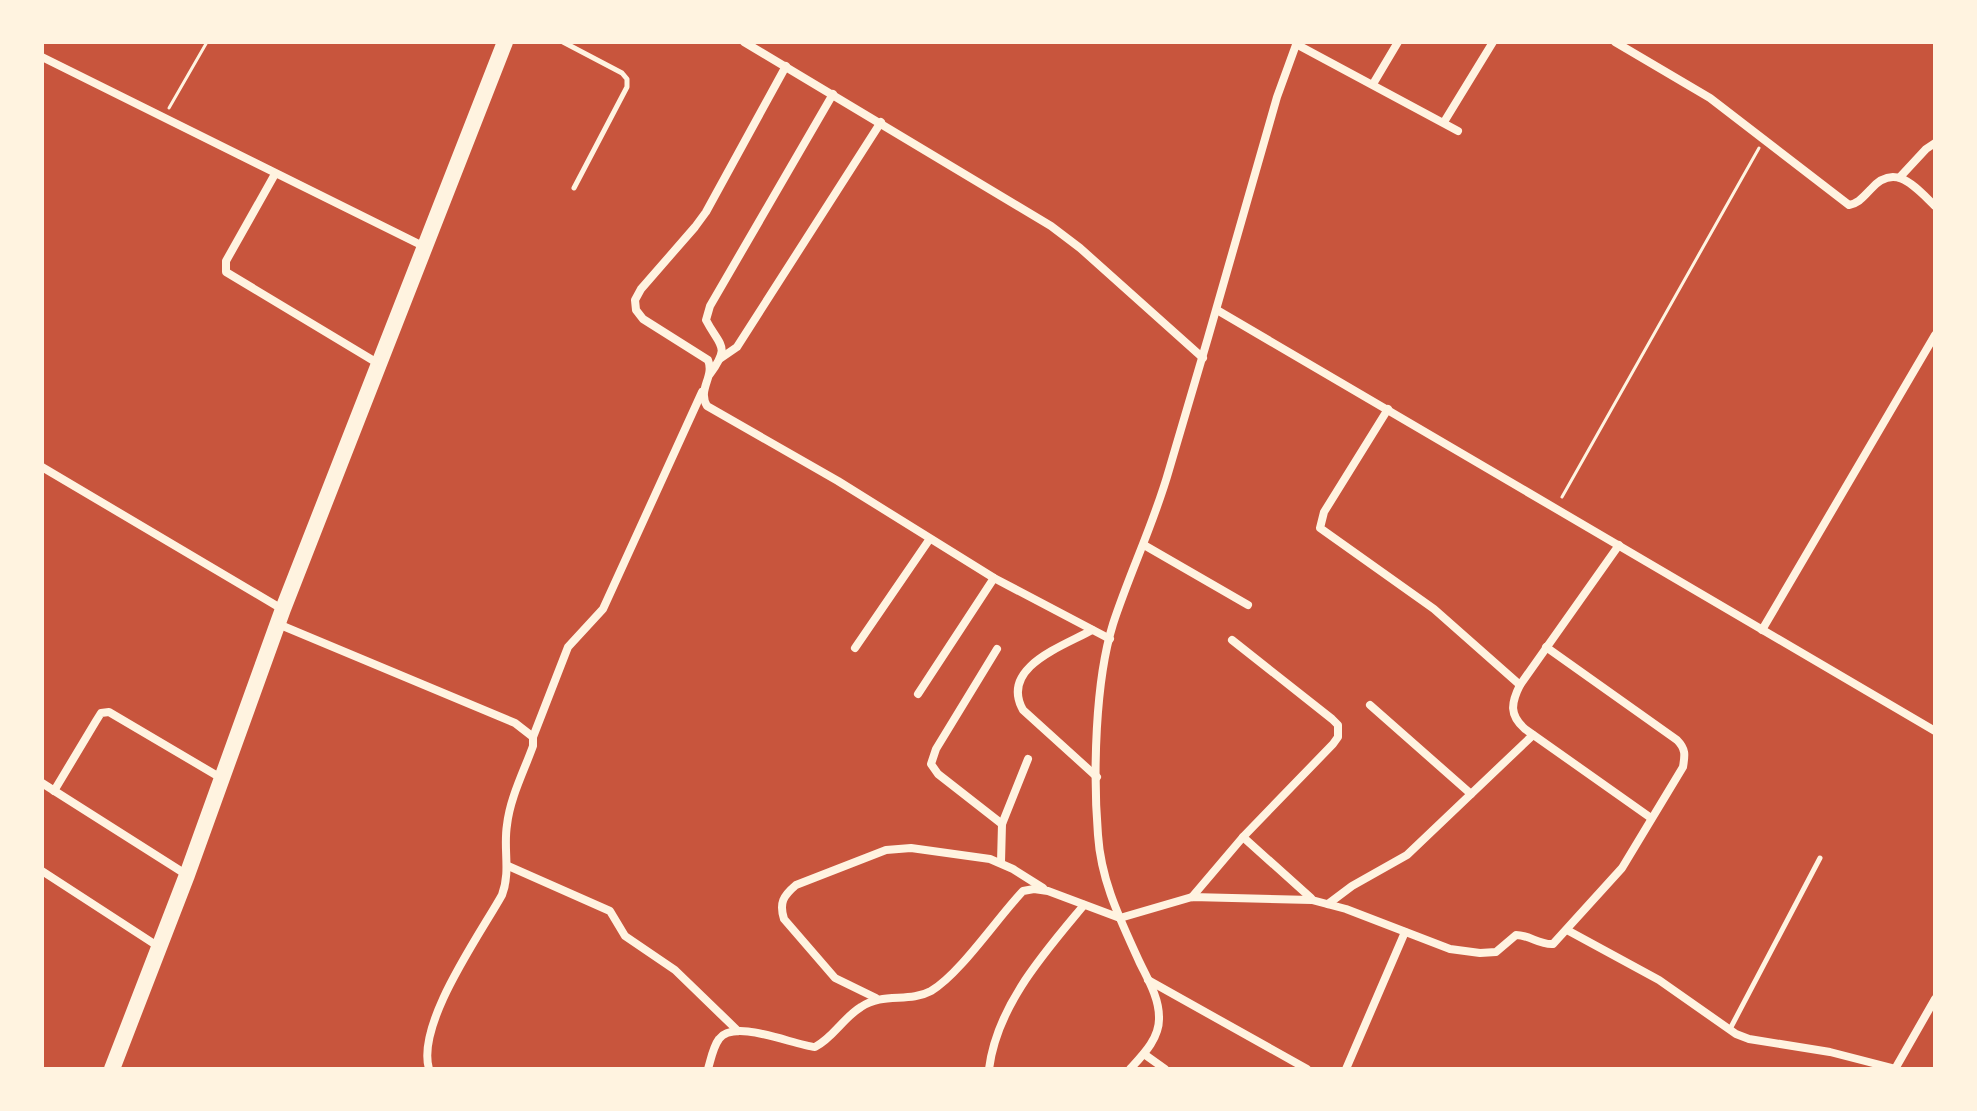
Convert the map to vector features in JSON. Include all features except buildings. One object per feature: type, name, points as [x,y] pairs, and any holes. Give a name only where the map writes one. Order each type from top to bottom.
[{"type":"highway","points":[[112,1069],[187,875],[280,616],[505,42]]},
{"type":"street","points":[[744,42],[1051,226],[1080,248],[1203,358]]},
{"type":"street","points":[[1373,84],[1398,42]]},
{"type":"street","points":[[1444,122],[1493,42]]},
{"type":"street","points":[[1615,42],[1710,98],[1849,205],[1857,204],[1882,180],[1900,177],[1908,180],[1935,206]]},
{"type":"street","points":[[1130,1069],[1155,1036],[1160,1018],[1156,996],[1103,877],[1097,777],[1100,692],[1110,639],[1144,545],[1203,358],[1277,97],[1297,43],[1458,131]]},
{"type":"street","points":[[42,57],[425,247]]},
{"type":"street","points":[[429,1069],[427,1047],[435,1014],[502,895],[507,880],[507,821],[533,746],[533,737],[568,647],[603,609],[709,375],[711,366],[708,360],[643,319],[636,310],[635,300],[706,212],[786,66]]},
{"type":"street","points":[[709,375],[721,358],[722,344],[706,314],[833,94]]},
{"type":"street","points":[[721,358],[731,354],[742,340],[881,122]]},
{"type":"street","points":[[1900,177],[1935,143]]},
{"type":"street","points":[[275,174],[226,261],[226,272],[379,364]]},
{"type":"street","points":[[1217,310],[1935,731]]},
{"type":"street","points":[[1762,630],[1935,335]]},
{"type":"street","points":[[703,389],[703,400],[707,406],[838,481],[994,578],[1110,639]]},
{"type":"street","points":[[1388,409],[1324,512],[1320,528],[1434,609],[1520,685]]},
{"type":"street","points":[[42,467],[280,616],[515,723],[533,737]]},
{"type":"street","points":[[855,648],[929,540]]},
{"type":"street","points":[[1144,545],[1248,605]]},
{"type":"street","points":[[1619,545],[1520,685],[1512,711],[1516,721],[1533,735],[1651,818]]},
{"type":"street","points":[[918,694],[994,578]]},
{"type":"street","points":[[1092,630],[1031,664],[1021,676],[1017,688],[1018,701],[1023,710],[1097,777]]},
{"type":"street","points":[[1192,897],[1243,837],[1333,744],[1339,731],[1332,719],[1232,640]]},
{"type":"street","points":[[876,998],[844,984],[827,969],[784,919],[780,906],[785,894],[796,885],[886,850],[924,849],[1001,862],[1048,891],[1120,918],[1192,897],[1312,900],[1450,949],[1496,952],[1516,935],[1553,944],[1622,868],[1683,767],[1684,747],[1546,647]]},
{"type":"street","points":[[997,649],[936,749],[931,764],[938,774],[1002,824]]},
{"type":"street","points":[[1370,705],[1471,794]]},
{"type":"street","points":[[54,791],[101,713],[109,712],[222,779]]},
{"type":"street","points":[[1328,904],[1352,886],[1397,862],[1533,735]]},
{"type":"street","points":[[1001,862],[1002,824],[1028,759]]},
{"type":"street","points":[[42,783],[187,875]]},
{"type":"street","points":[[1243,837],[1312,900]]},
{"type":"street","points":[[508,866],[610,911],[625,936],[675,970],[738,1031]]},
{"type":"street","points":[[42,871],[159,947]]},
{"type":"street","points":[[708,1069],[720,1037],[728,1031],[815,1047],[825,1042],[854,1012],[876,998],[928,993],[952,972],[1023,891],[1048,891]]},
{"type":"street","points":[[989,1069],[997,1038],[1016,994],[1035,965],[1084,905]]},
{"type":"street","points":[[1567,930],[1659,980],[1729,1030],[1749,1039],[1830,1052],[1895,1069],[1935,999]]},
{"type":"street","points":[[1346,1069],[1405,932]]},
{"type":"street","points":[[1147,979],[1307,1069]]},
{"type":"street","points":[[1144,1054],[1165,1069]]},
{"type":"lane","points":[[563,42],[615,68],[627,79],[627,87],[574,188]]},
{"type":"lane","points":[[1729,1030],[1820,858]]},
{"type":"path","points":[[163,118],[207,42]]},
{"type":"path","points":[[1556,507],[1763,139]]}]
